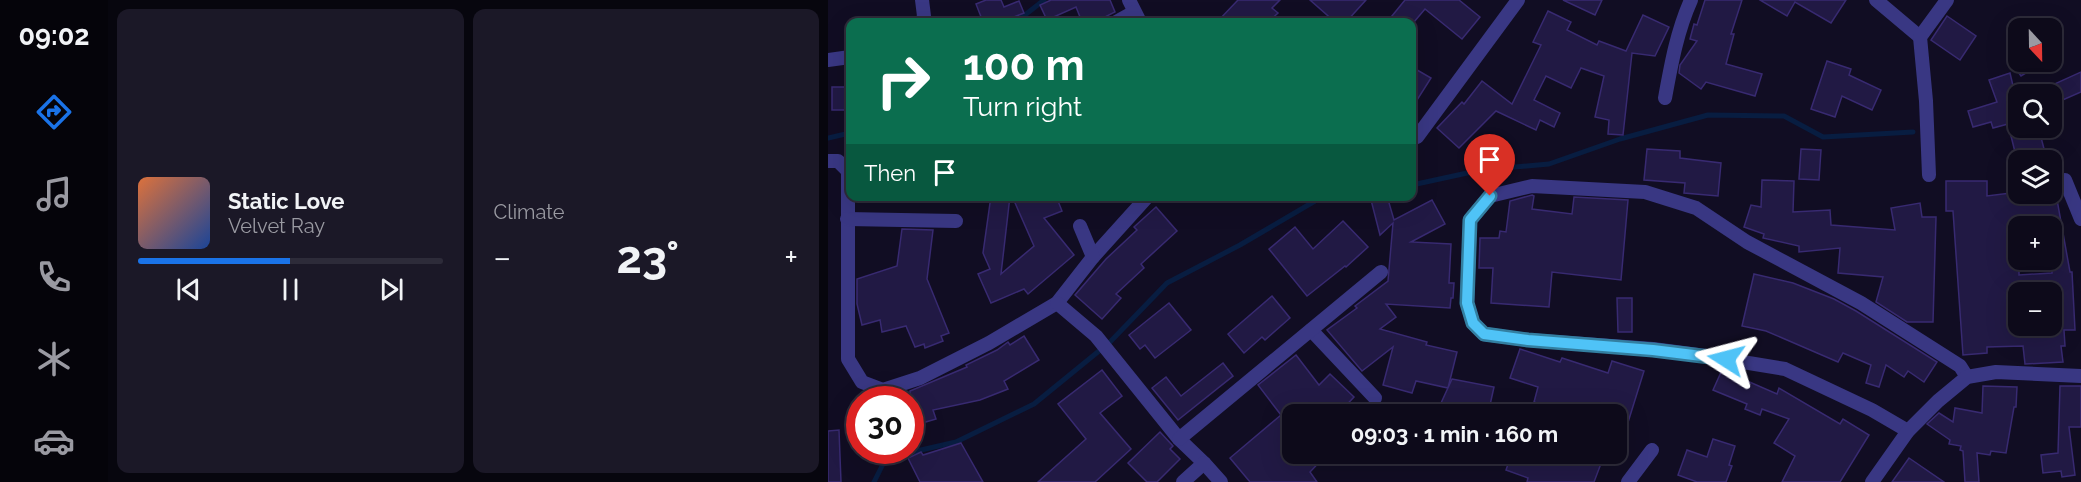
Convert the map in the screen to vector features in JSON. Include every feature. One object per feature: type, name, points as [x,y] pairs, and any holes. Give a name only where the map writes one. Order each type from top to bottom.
[{"type":"street","points":[[922,0],[923,18]]},
{"type":"street","points":[[1417,137],[1518,0]]},
{"type":"street","points":[[1665,98],[1683,18],[1691,0]]},
{"type":"street","points":[[1876,0],[1920,37]]},
{"type":"street","points":[[1929,175],[1926,101],[1920,37],[1947,0]]},
{"type":"street","points":[[828,60],[846,58]]},
{"type":"street","points":[[2065,180],[2081,219]]},
{"type":"street","points":[[1908,431],[1872,410],[1785,369],[1696,354],[1528,340],[1484,334],[1473,323],[1467,303],[1470,220],[1490,196],[1532,186],[1645,192],[1696,208],[1747,242],[1861,303],[1960,366],[1967,377]]},
{"type":"street","points":[[848,201],[848,359],[862,382],[883,390],[920,378],[989,343],[1057,303],[1093,256],[1143,201]]},
{"type":"street","points":[[847,219],[956,221]]},
{"type":"street","points":[[1080,226],[1093,256]]},
{"type":"street","points":[[1179,439],[1381,272]]},
{"type":"street","points":[[1057,303],[1096,336],[1179,439],[1221,482]]},
{"type":"street","points":[[1311,330],[1374,398]]},
{"type":"street","points":[[1872,482],[1908,431],[1938,401],[1967,377],[1996,372],[2081,376]]},
{"type":"street","points":[[1628,482],[1653,450]]},
{"type":"street","points":[[1183,482],[1204,463]]},
{"type":"building","points":[[986,0],[1001,0],[1004,7],[1019,1],[1024,13],[1011,18],[981,18],[976,4]]},
{"type":"building","points":[[1051,0],[1110,0],[1115,12],[1103,18],[1080,18],[1076,7],[1051,18],[1046,18],[1040,5]]},
{"type":"building","points":[[1238,0],[1280,0],[1272,8],[1278,13],[1272,18],[1221,18]]},
{"type":"building","points":[[1310,0],[1366,0],[1350,18],[1330,18]]},
{"type":"building","points":[[1405,0],[1459,0],[1480,17],[1462,39],[1425,9],[1416,20],[1390,18]]},
{"type":"building","points":[[1563,0],[1602,0],[1595,15]]},
{"type":"building","points":[[1705,0],[1742,0],[1731,34],[1734,34],[1726,64],[1762,74],[1755,96],[1706,82],[1701,89],[1679,73],[1680,65],[1697,41],[1690,39]]},
{"type":"building","points":[[1760,0],[1846,0],[1831,23],[1795,2],[1787,16]]},
{"type":"building","points":[[1548,11],[1571,22],[1567,30],[1597,45],[1599,41],[1626,51],[1643,15],[1669,27],[1655,56],[1632,53],[1623,135],[1608,134],[1609,120],[1595,117],[1604,76],[1581,68],[1571,88],[1546,76],[1534,100],[1560,113],[1554,127],[1540,120],[1536,130],[1496,111],[1459,148],[1437,128],[1462,102],[1464,104],[1482,81],[1512,104],[1541,45],[1533,42]]},
{"type":"building","points":[[1947,16],[1976,36],[1960,60],[1931,40]]},
{"type":"building","points":[[1827,61],[1851,69],[1849,75],[1881,90],[1872,110],[1842,96],[1835,117],[1811,109]]},
{"type":"building","points":[[1416,69],[1431,78],[1416,102]]},
{"type":"building","points":[[2081,72],[2081,92],[2062,100],[2062,84],[2054,84]]},
{"type":"building","points":[[2010,73],[2013,84],[2008,84],[2008,124],[1993,128],[1991,122],[1973,127],[1968,111],[1997,102],[1989,80]]},
{"type":"building","points":[[832,87],[846,87],[846,110],[832,110]]},
{"type":"building","points":[[2012,138],[2041,138],[2044,150],[2014,150]]},
{"type":"building","points":[[1647,149],[1680,151],[1680,158],[1721,163],[1718,196],[1684,193],[1685,183],[1644,180]]},
{"type":"building","points":[[1801,149],[1821,150],[1819,180],[1799,179]]},
{"type":"building","points":[[1762,180],[1794,181],[1793,212],[1830,210],[1831,225],[1895,230],[1891,208],[1920,203],[1922,217],[1936,217],[1933,322],[1907,322],[1876,302],[1883,277],[1838,273],[1840,248],[1799,252],[1799,246],[1763,238],[1764,234],[1744,227],[1751,205],[1761,207]]},
{"type":"building","points":[[1946,181],[1987,181],[1987,196],[2008,193],[2008,204],[2058,204],[2060,216],[2008,216],[2008,270],[2019,270],[2019,275],[2052,273],[2052,270],[2062,270],[2062,227],[2070,272],[2072,272],[2075,330],[2064,330],[2065,346],[2061,346],[2063,362],[2025,364],[2023,346],[1987,347],[1987,353],[1963,355],[1953,211],[1946,211]]},
{"type":"building","points":[[1534,196],[1532,209],[1572,214],[1574,197],[1628,200],[1621,280],[1552,272],[1549,307],[1491,303],[1493,268],[1479,268],[1480,238],[1499,238],[1500,231],[1506,232],[1510,201]]},
{"type":"building","points":[[1432,200],[1445,224],[1411,242],[1451,244],[1449,283],[1454,283],[1450,308],[1386,304],[1396,317],[1380,329],[1427,342],[1426,345],[1457,352],[1448,388],[1416,381],[1412,393],[1383,385],[1393,347],[1362,371],[1327,330],[1388,281],[1393,223],[1380,235],[1371,201],[1388,201],[1394,220]]},
{"type":"building","points":[[990,201],[1009,201],[1001,274],[1034,246],[1014,201],[1058,201],[1062,211],[1044,218],[1074,255],[1028,294],[1024,289],[991,303],[978,274],[990,269],[983,253]]},
{"type":"building","points":[[1156,207],[1177,231],[1141,264],[1144,268],[1116,294],[1121,298],[1102,319],[1075,295],[1106,259],[1137,230],[1134,227]]},
{"type":"building","points":[[1343,221],[1368,247],[1346,267],[1307,296],[1269,249],[1295,227],[1313,249]]},
{"type":"building","points":[[902,229],[933,230],[927,279],[949,333],[941,336],[943,341],[925,348],[924,344],[915,347],[906,326],[882,332],[880,320],[862,325],[857,304],[857,279],[897,266]]},
{"type":"building","points":[[1754,274],[1793,283],[1834,299],[1937,362],[1924,382],[1908,371],[1904,377],[1886,365],[1879,387],[1866,383],[1871,365],[1843,353],[1838,362],[1766,331],[1742,326]]},
{"type":"building","points":[[1272,296],[1290,318],[1265,340],[1262,337],[1244,353],[1228,334]]},
{"type":"building","points":[[1617,298],[1632,298],[1632,332],[1618,332]]},
{"type":"building","points":[[1169,303],[1191,330],[1155,358],[1145,345],[1140,349],[1129,335]]},
{"type":"building","points":[[1024,336],[1039,360],[1004,381],[1008,389],[980,400],[933,410],[936,419],[924,422],[924,386],[922,386],[967,367],[966,365],[1008,342],[1010,345]]},
{"type":"building","points":[[1520,349],[1560,362],[1562,358],[1608,373],[1612,361],[1644,371],[1627,426],[1627,404],[1540,404],[1534,402],[1538,387],[1510,378]]},
{"type":"building","points":[[1296,355],[1319,385],[1330,374],[1354,397],[1347,404],[1282,404],[1282,464],[1318,464],[1310,472],[1317,482],[1250,482],[1230,458],[1281,415],[1258,385]]},
{"type":"building","points":[[1223,363],[1233,376],[1178,420],[1152,388],[1166,377],[1181,396]]},
{"type":"building","points":[[1102,370],[1122,396],[1100,413],[1131,449],[1095,482],[1038,482],[1086,439],[1058,404]]},
{"type":"building","points":[[1722,370],[1777,394],[1779,388],[1840,424],[1843,419],[1869,435],[1840,482],[1782,482],[1795,456],[1774,443],[1789,419],[1762,409],[1760,415],[1745,409],[1747,404],[1713,390]]},
{"type":"building","points":[[1452,379],[1494,387],[1490,404],[1441,404]]},
{"type":"building","points":[[1983,386],[2017,387],[2016,407],[2014,407],[2006,453],[1991,451],[1990,455],[1977,453],[1979,482],[1965,482],[1961,446],[1949,444],[1950,440],[1927,424],[1939,413],[1953,422],[1955,408],[1982,413]]},
{"type":"building","points":[[2060,386],[2081,386],[2081,427],[2069,427],[2075,475],[2062,477],[2061,471],[2043,473],[2041,455],[2058,453]]},
{"type":"building","points":[[839,430],[841,482],[828,482],[828,431]]},
{"type":"building","points":[[1160,432],[1173,446],[1170,449],[1180,459],[1157,482],[1147,482],[1128,463]]},
{"type":"building","points":[[1713,439],[1735,446],[1729,465],[1732,466],[1726,482],[1697,482],[1678,475],[1687,450],[1707,457]]},
{"type":"building","points":[[961,443],[983,482],[920,482],[911,464],[924,464],[924,455]]},
{"type":"building","points":[[1909,458],[1944,482],[1892,482]]},
{"type":"building","points":[[1508,464],[1601,464],[1594,482],[1527,482],[1528,478],[1506,470]]},
{"type":"waterway","points":[[1021,18],[1044,0]]},
{"type":"waterway","points":[[1416,184],[1481,170],[1549,164],[1620,139],[1708,115],[1784,116],[1823,137],[1913,132]]},
{"type":"waterway","points":[[828,138],[846,134]]},
{"type":"waterway","points":[[874,482],[886,458],[956,442],[1034,404],[1110,342],[1167,283],[1240,245],[1315,201]]},
{"type":"route","points":[[1490,196],[1470,220],[1467,303],[1473,323],[1484,334],[1726,359]]}]
